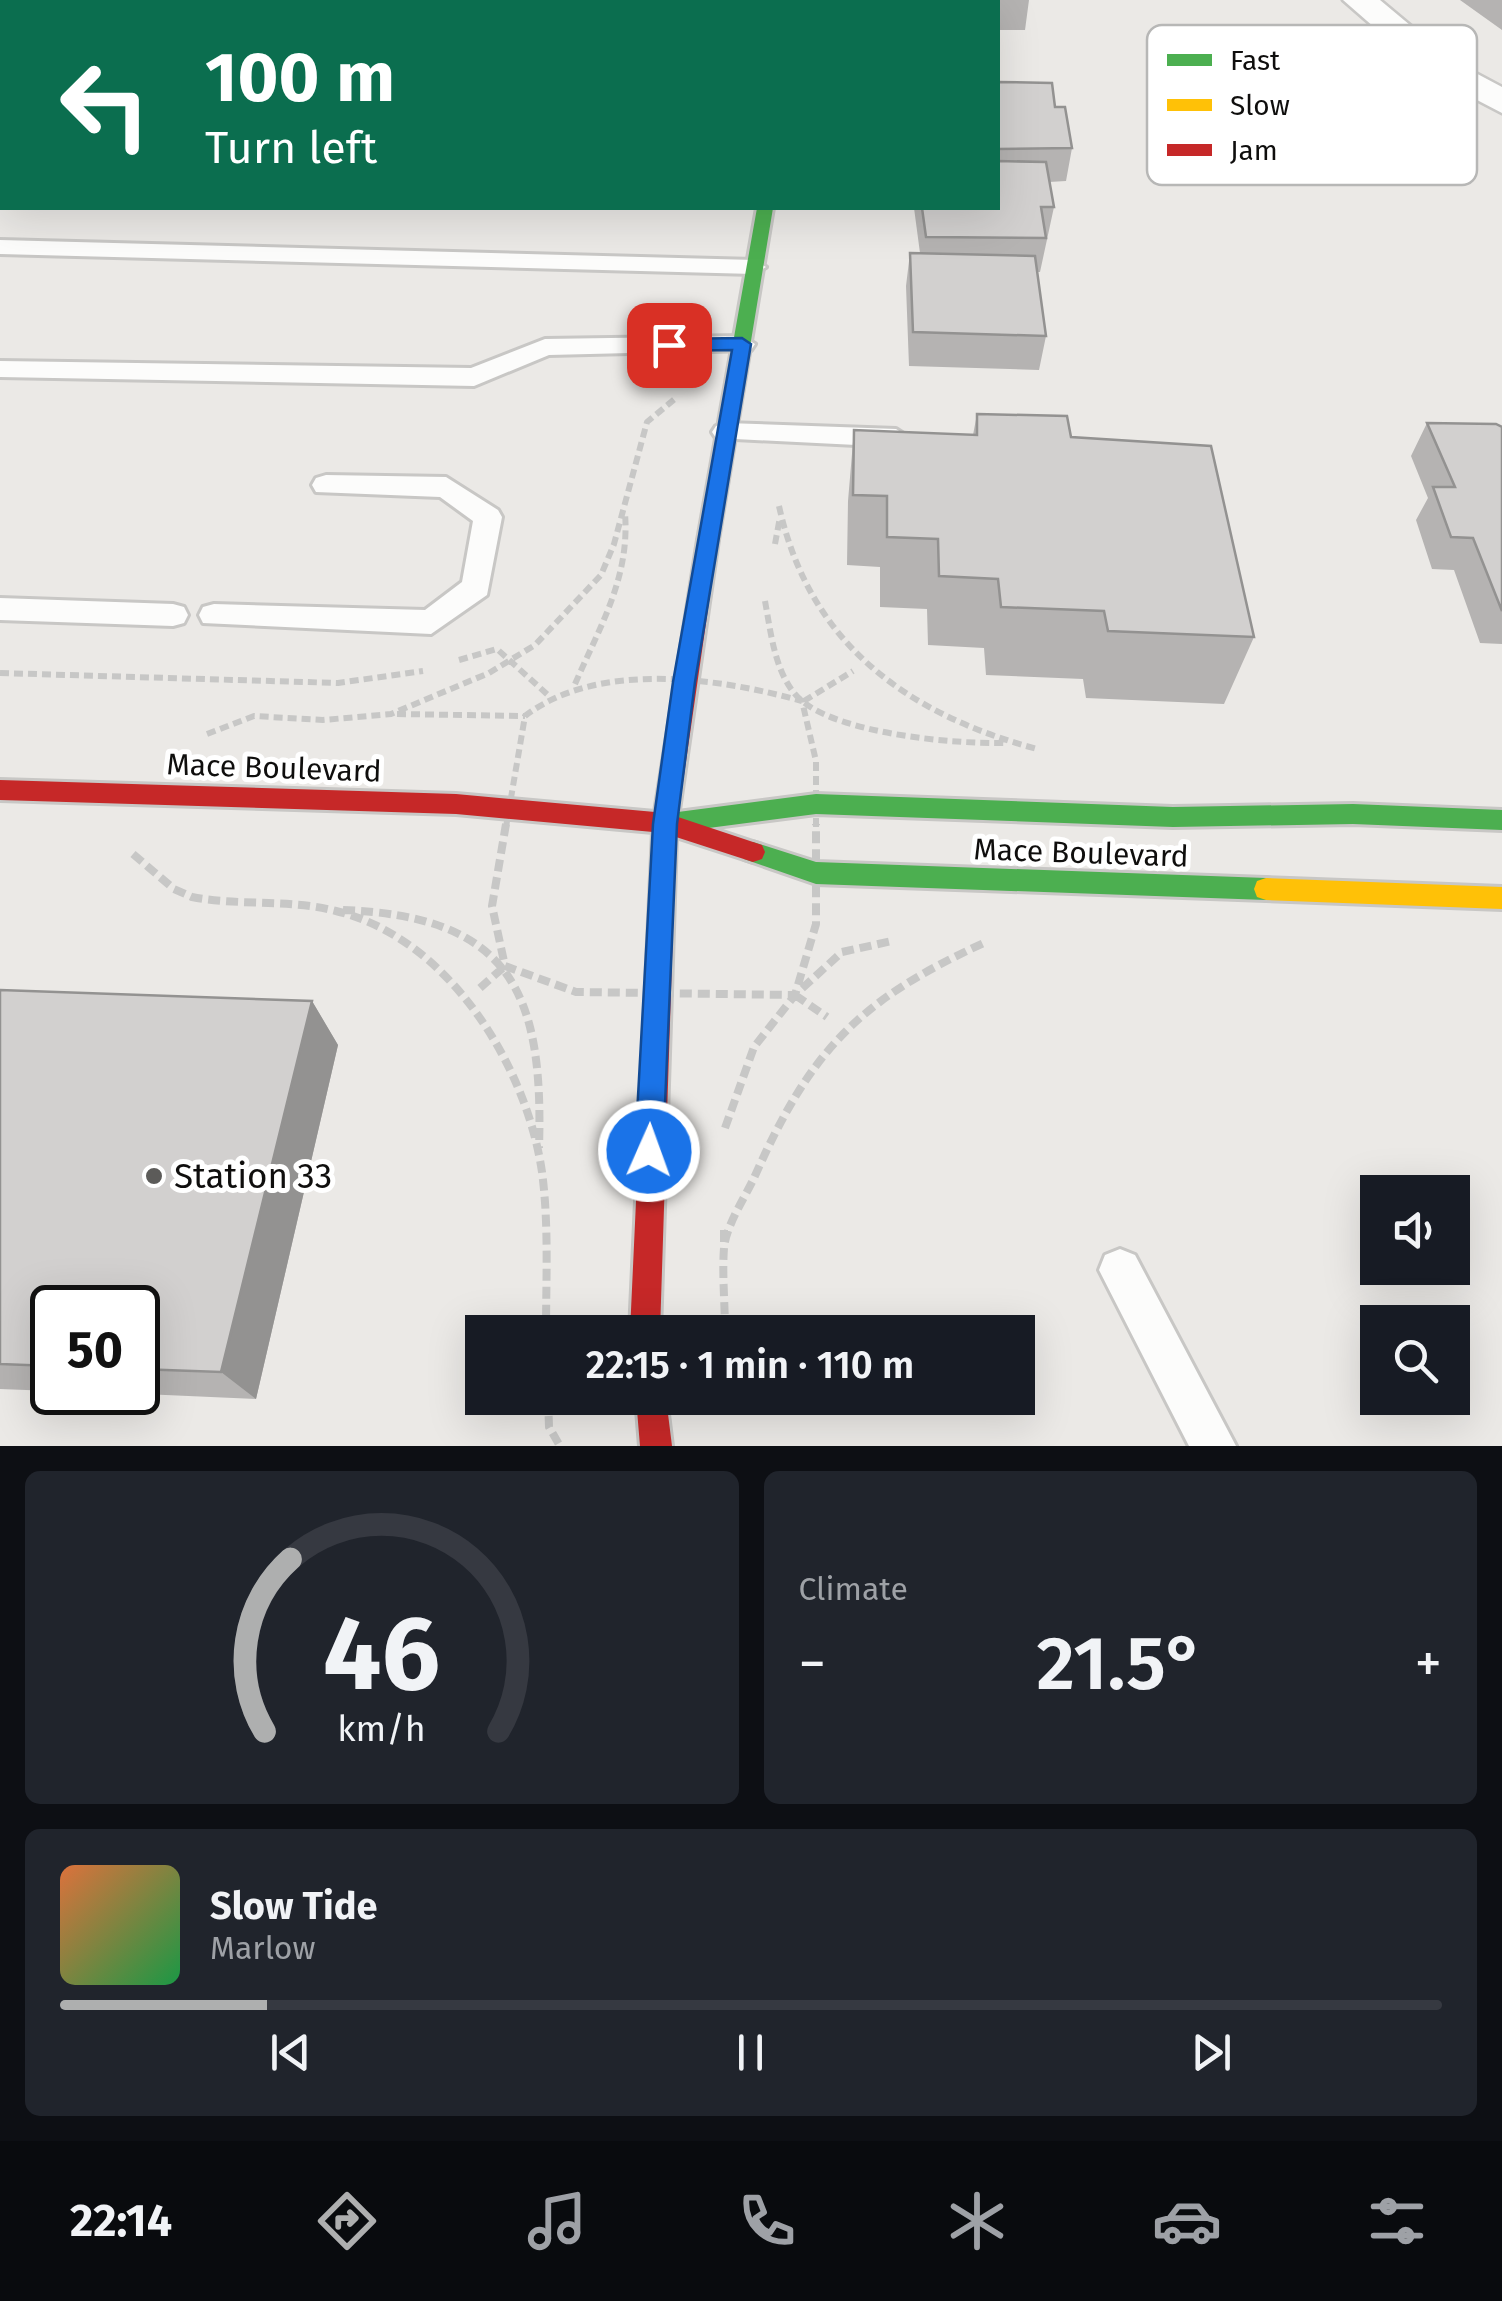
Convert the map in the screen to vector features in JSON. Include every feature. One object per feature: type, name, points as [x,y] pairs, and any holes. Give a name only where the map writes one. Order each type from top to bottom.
[{"type":"street","points":[[1360,0],[1390,25]]},
{"type":"street","points":[[1477,88],[1502,102]]},
{"type":"street","points":[[645,1315],[665,824],[765,210]]},
{"type":"street","name":"Mace Boulevard","points":[[0,790],[456,804],[665,824],[816,873],[1502,898]]},
{"type":"street","name":"Mace Boulevard","points":[[665,824],[816,804],[1173,817],[1353,814],[1502,820]]},
{"type":"street","points":[[653,1415],[656,1446]]},
{"type":"lane","points":[[0,247],[754,267]]},
{"type":"lane","points":[[0,369],[474,377],[545,347],[742,344]]},
{"type":"lane","points":[[726,432],[925,439]]},
{"type":"lane","points":[[214,616],[431,622],[476,587],[488,517],[446,487],[326,485]]},
{"type":"lane","points":[[0,609],[173,615]]},
{"type":"lane","points":[[1120,1270],[1213,1446]]},
{"type":"path","points":[[745,685],[899,732],[970,746],[1006,743],[889,683],[842,645],[805,591],[780,516],[771,433]]},
{"type":"path","points":[[575,684],[590,646],[620,593],[628,548],[624,507]]},
{"type":"path","points":[[773,553],[780,516]]},
{"type":"path","points":[[764,596],[776,658],[802,701],[816,761]]},
{"type":"path","points":[[444,665],[497,649],[548,695]]},
{"type":"path","points":[[0,673],[338,683],[426,670]]},
{"type":"path","points":[[802,701],[854,671]]},
{"type":"path","points":[[391,714],[526,716],[548,695],[575,684],[600,682]]},
{"type":"path","points":[[127,849],[183,895],[336,911],[389,909],[414,914],[440,922],[505,966],[576,992]]},
{"type":"path","points":[[492,906],[505,966],[536,1034],[544,1092],[538,1151],[545,1315]]},
{"type":"path","points":[[336,911],[377,926],[431,964],[465,999],[494,1038],[538,1151]]},
{"type":"path","points":[[795,995],[816,924]]},
{"type":"path","points":[[724,1131],[754,1047],[795,995],[842,952],[911,936]]},
{"type":"path","points":[[724,1244],[785,1108],[820,1055],[863,1011],[946,960],[992,939]]},
{"type":"path","points":[[480,988],[505,966]]},
{"type":"path","points":[[723,996],[795,995],[827,1017]]},
{"type":"path","points":[[724,1206],[724,1315]]},
{"type":"path","points":[[549,1415],[549,1427],[560,1446]]},
{"type":"building","points":[[1000,82],[1052,83],[1055,107],[1065,107],[1072,148],[1000,149]]},
{"type":"building","points":[[1000,161],[1046,162],[1054,207],[1041,207],[1046,238],[926,237],[922,210],[1000,210]]},
{"type":"building","points":[[910,253],[1035,256],[1046,336],[913,332]]},
{"type":"building","points":[[977,414],[1067,416],[1071,437],[1211,446],[1254,637],[1108,631],[1104,611],[1001,607],[998,579],[939,576],[938,539],[887,537],[887,496],[853,495],[854,430],[977,435]]},
{"type":"building","points":[[1427,423],[1502,427],[1502,611],[1473,538],[1451,537],[1433,487],[1455,487]]},
{"type":"building","name":"Station 33","points":[[0,990],[312,1001],[221,1372],[160,1370],[160,1285],[30,1285],[30,1365],[0,1364]]},
{"type":"traffic: fast","points":[[708,540],[765,210]]},
{"type":"traffic: fast","points":[[678,822],[816,804],[1173,817],[1353,814],[1502,820]]},
{"type":"traffic: fast","points":[[753,852],[816,873],[1266,889]]},
{"type":"traffic: slow","points":[[1266,889],[1502,898]]},
{"type":"traffic: jam","points":[[646,1315],[665,823],[708,540]]},
{"type":"traffic: jam","points":[[0,790],[456,804],[665,823],[753,852]]},
{"type":"traffic: jam","points":[[653,1415],[656,1446]]},
{"type":"place","name":"Station 33","points":[[154,1176]]},
{"type":"route","points":[[649,1151],[665,824],[684,682],[742,344],[669,345]]}]
